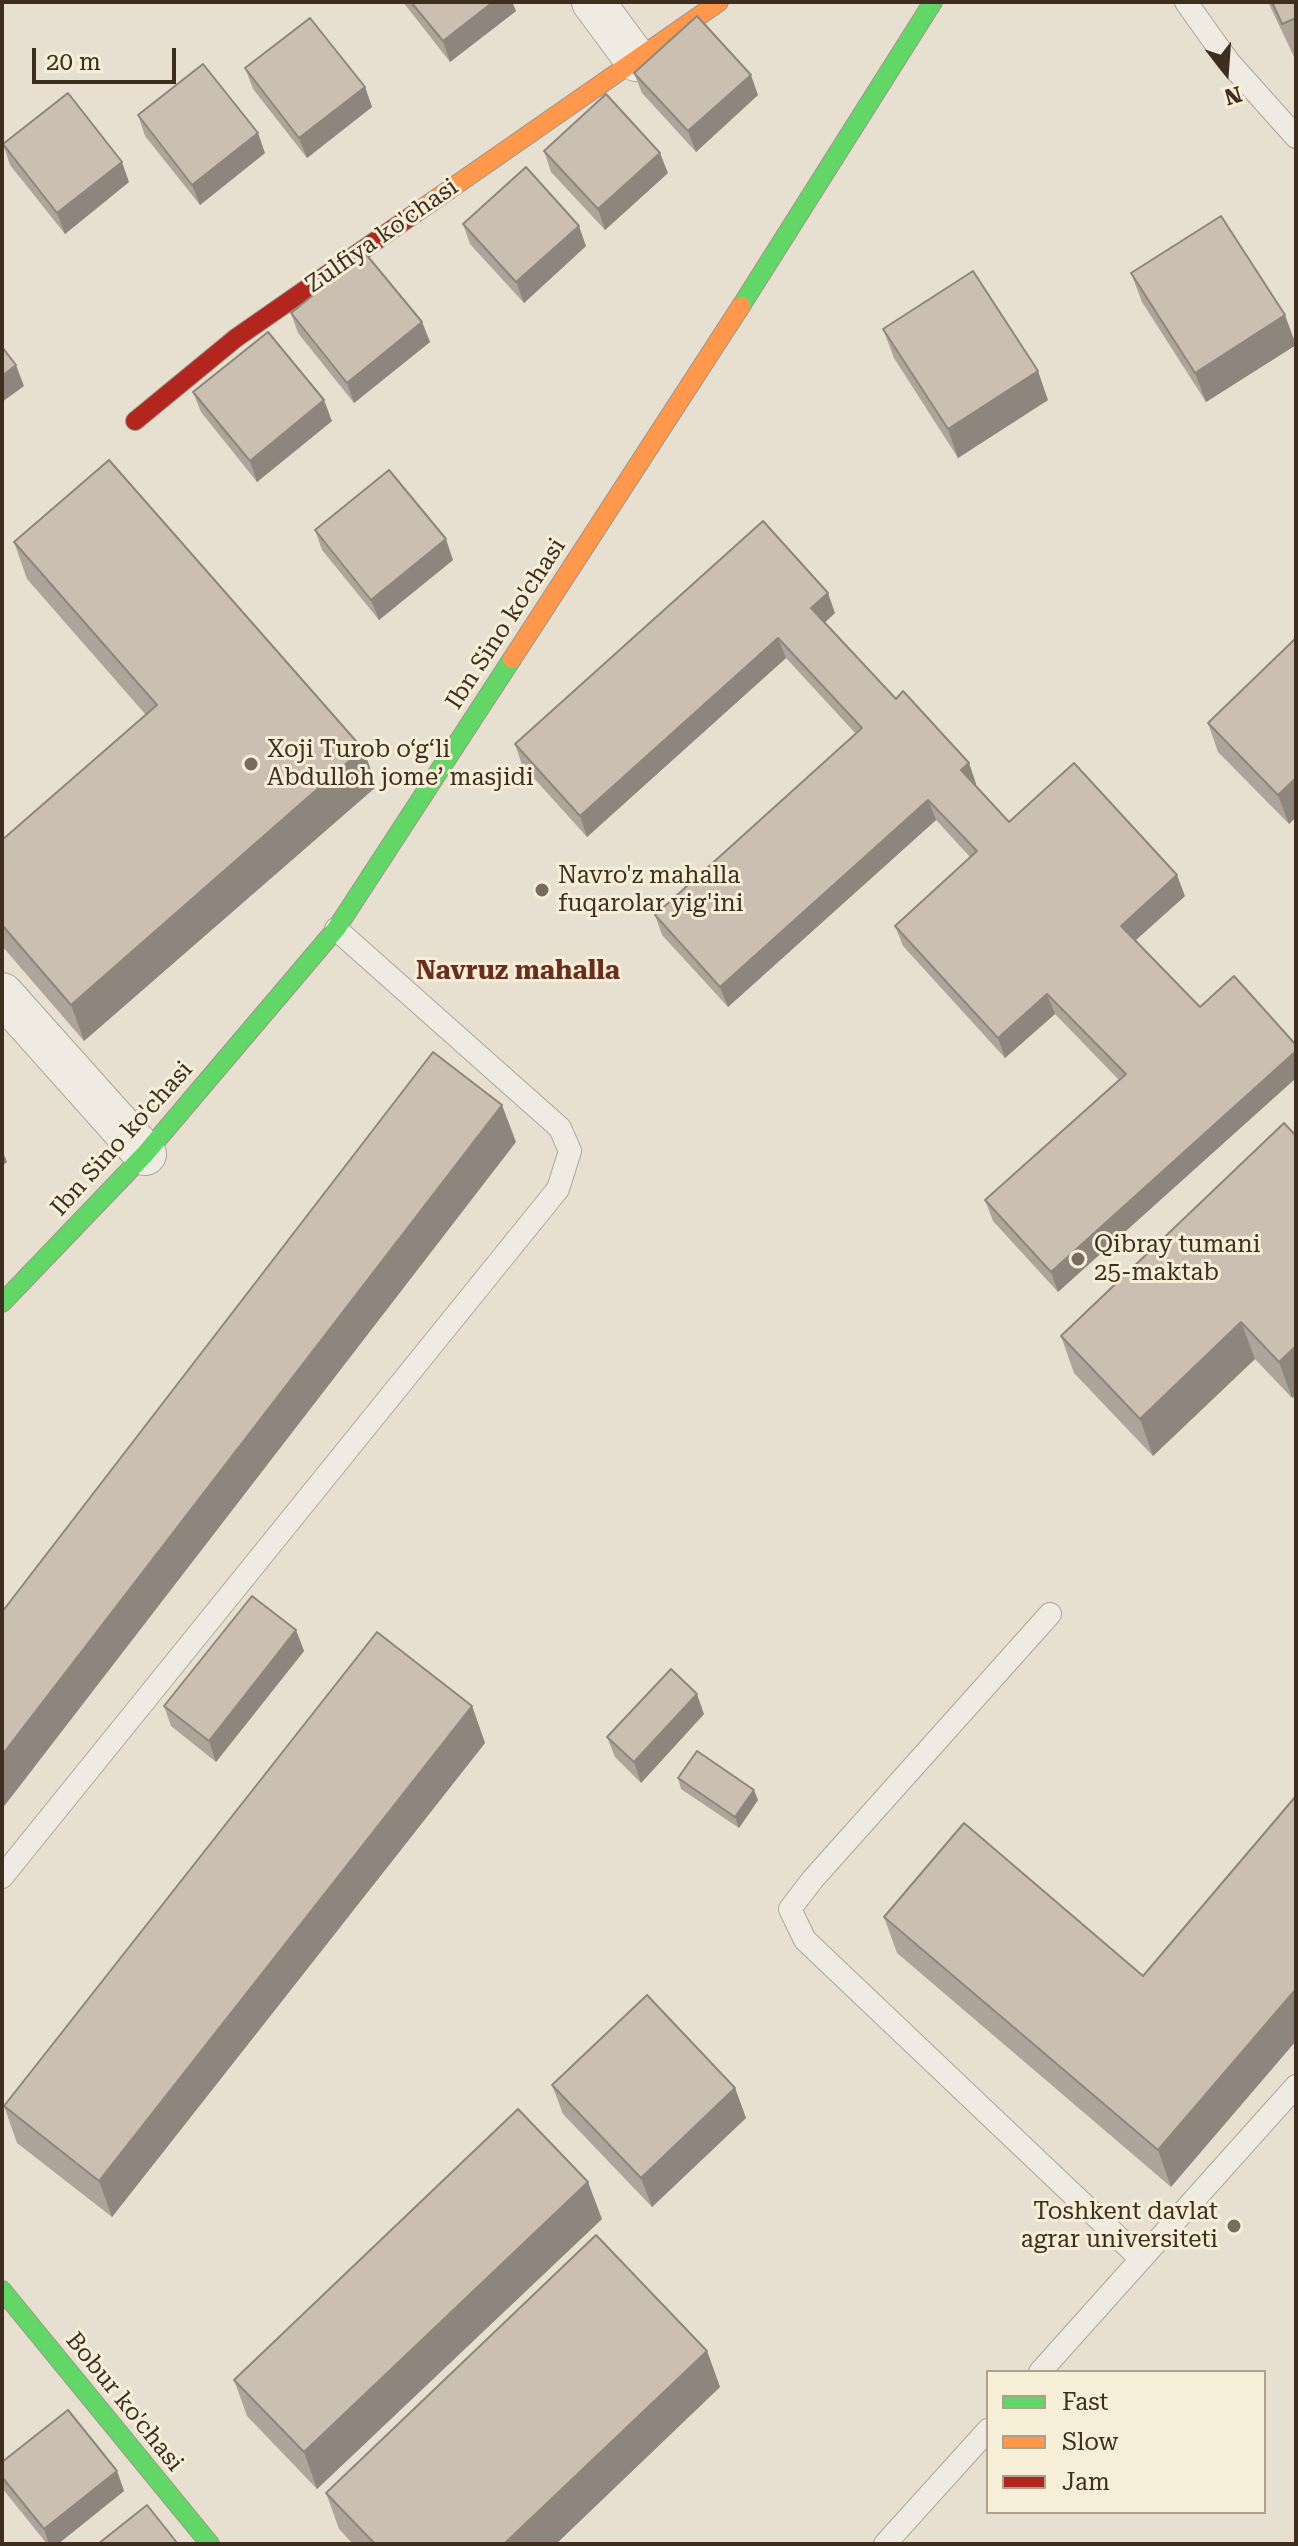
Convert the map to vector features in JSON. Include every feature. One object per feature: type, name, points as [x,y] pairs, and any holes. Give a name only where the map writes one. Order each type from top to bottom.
[{"type":"street","points":[[593,2],[636,60]]},
{"type":"street","name":"Zulfiya ko'chasi","points":[[135,421],[236,338],[719,2]]},
{"type":"street","name":"Ibn Sino ko'chasi","points":[[2,1303],[145,1154],[336,929],[794,225],[933,2]]},
{"type":"street","points":[[2,994],[145,1154]]},
{"type":"street","name":"Bobur ko'chasi","points":[[2,2290],[210,2544]]},
{"type":"lane","points":[[1186,2],[1228,61],[1296,137]]},
{"type":"lane","points":[[2,1877],[558,1189],[570,1151],[560,1128],[336,929]]},
{"type":"lane","points":[[1050,1614],[823,1867],[790,1909],[805,1940],[1141,2259]]},
{"type":"lane","points":[[1042,2370],[1296,2086]]},
{"type":"lane","points":[[885,2544],[986,2432]]},
{"type":"building","points":[[411,2],[493,2],[443,41]]},
{"type":"building","points":[[1272,2],[1296,2],[1296,18],[1282,24]]},
{"type":"building","points":[[697,16],[751,75],[688,131],[634,73]]},
{"type":"building","points":[[310,18],[365,87],[299,138],[245,68]]},
{"type":"building","points":[[203,64],[258,133],[192,185],[138,115]]},
{"type":"building","points":[[68,93],[122,162],[57,213],[3,144]]},
{"type":"building","points":[[606,94],[660,153],[598,209],[544,151]]},
{"type":"building","points":[[526,167],[579,226],[516,282],[463,224]]},
{"type":"building","points":[[1221,216],[1285,315],[1195,373],[1131,273]]},
{"type":"building","points":[[365,253],[422,322],[347,383],[291,313]]},
{"type":"building","points":[[973,271],[1038,371],[948,429],[883,329]]},
{"type":"building","points":[[268,332],[324,400],[250,461],[193,392]]},
{"type":"building","points":[[2,347],[16,365],[2,376]]},
{"type":"building","name":"Xoji Turob o‘g‘li Abdulloh jome’ masjidi","points":[[109,460],[363,749],[71,1005],[2,925],[2,840],[157,705],[14,542]]},
{"type":"building","points":[[389,470],[446,539],[371,600],[315,530]]},
{"type":"building","points":[[763,521],[828,593],[811,608],[896,699],[903,691],[969,763],[961,770],[1009,822],[1074,763],[1177,875],[1121,926],[1200,1007],[1234,976],[1296,1045],[1296,1051],[1051,1272],[985,1200],[1126,1074],[1047,994],[998,1038],[895,926],[977,851],[928,800],[720,987],[655,915],[862,728],[778,638],[580,816],[515,744]]},
{"type":"building","points":[[1296,638],[1296,778],[1278,795],[1208,723]]},
{"type":"building","points":[[433,1052],[502,1105],[2,1755],[2,1612]]},
{"type":"building","points":[[1284,1123],[1296,1136],[1296,1346],[1279,1362],[1241,1322],[1140,1419],[1061,1336]]},
{"type":"building","points":[[252,1596],[296,1630],[209,1741],[164,1706]]},
{"type":"building","points":[[377,1632],[472,1706],[99,2181],[4,2106]]},
{"type":"building","points":[[671,1669],[697,1694],[634,1762],[607,1737]]},
{"type":"building","points":[[697,1751],[754,1790],[735,1817],[678,1778]]},
{"type":"building","points":[[1296,1796],[1296,1989],[1158,2150],[884,1917],[964,1823],[1143,1976]]},
{"type":"building","points":[[647,1995],[735,2088],[641,2178],[552,2085]]},
{"type":"building","points":[[518,2109],[588,2182],[304,2452],[234,2380]]},
{"type":"building","points":[[596,2235],[707,2351],[504,2544],[375,2544],[326,2493]]},
{"type":"building","points":[[68,2410],[117,2471],[44,2529],[2,2477],[2,2462]]},
{"type":"building","points":[[147,2505],[178,2544],[98,2544]]},
{"type":"traffic: fast","points":[[741,306],[933,2]]},
{"type":"traffic: fast","points":[[2,1303],[145,1154],[336,929],[512,659]]},
{"type":"traffic: fast","points":[[2,2290],[210,2544]]},
{"type":"traffic: slow","points":[[420,210],[719,2]]},
{"type":"traffic: slow","points":[[512,659],[741,306]]},
{"type":"traffic: jam","points":[[135,421],[236,338],[420,210]]},
{"type":"place","name":"Xoji Turob o‘g‘li Abdulloh jome’ masjidi","points":[[251,764]]},
{"type":"place","name":"Navro'z mahalla fuqarolar yig'ini","points":[[542,890]]},
{"type":"place","name":"Qibray tumani 25-maktab","points":[[1078,1259]]},
{"type":"place","name":"Toshkent davlat agrar universiteti","points":[[1234,2226]]},
{"type":"district","name":"Navruz mahalla","points":[[518,971]]}]
